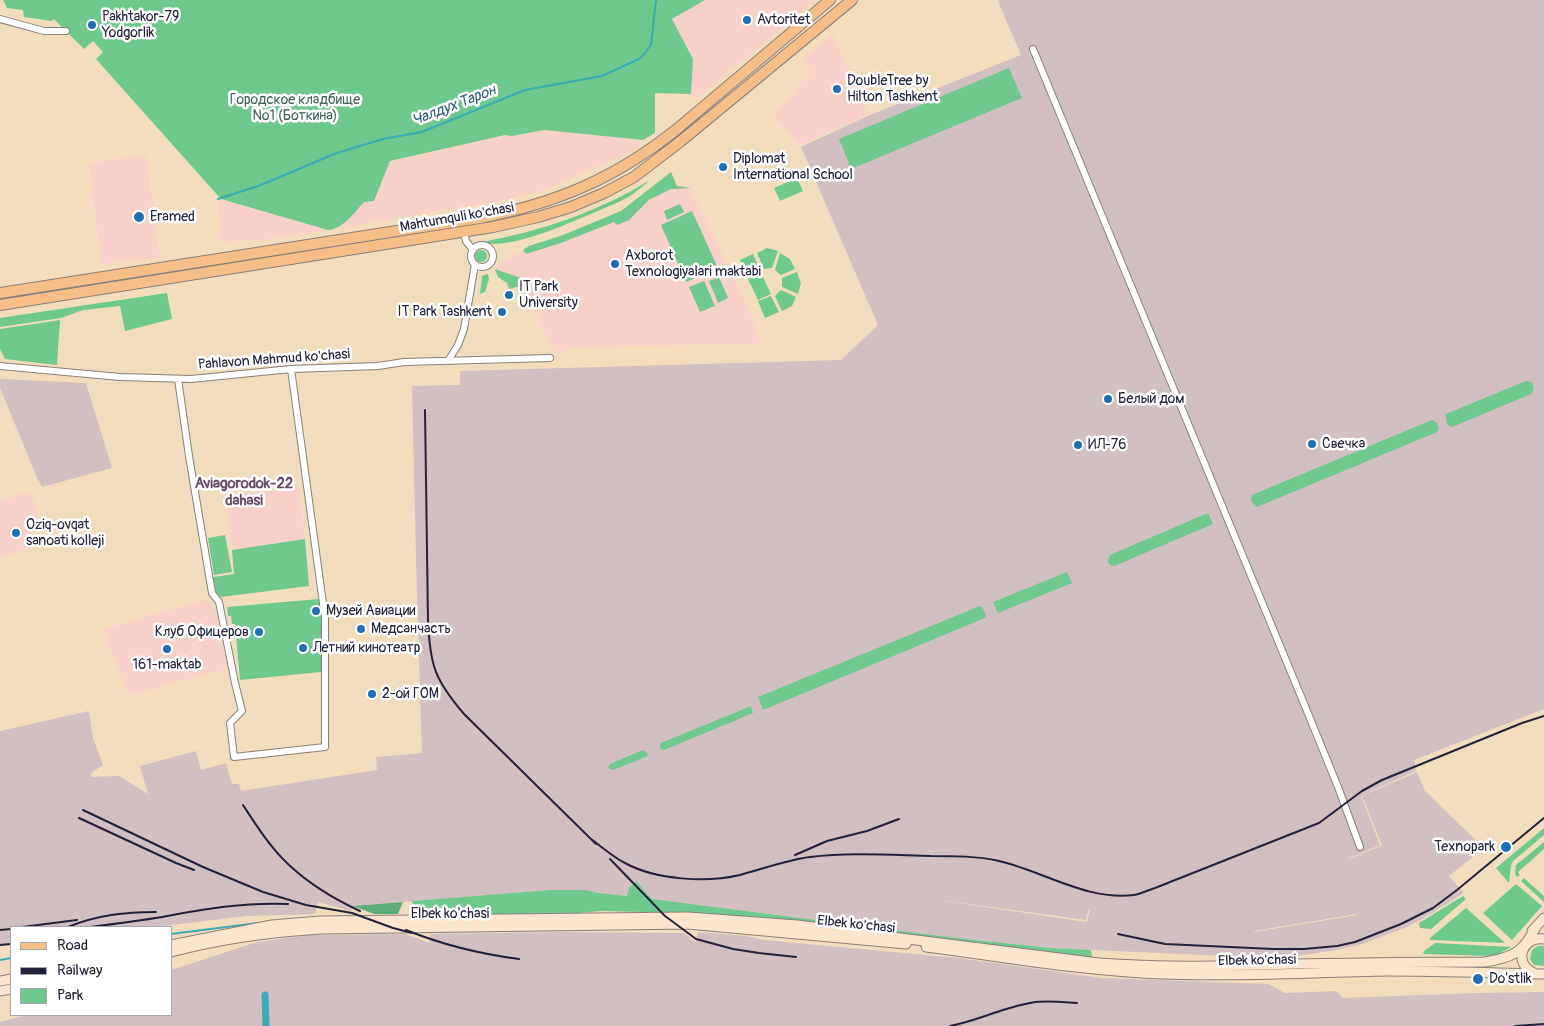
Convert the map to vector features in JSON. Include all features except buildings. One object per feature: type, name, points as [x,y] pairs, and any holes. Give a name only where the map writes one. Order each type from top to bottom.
[{"type":"main road","name":"Mahtumquli ko'chasi","points":[[0,294],[480,218],[557,198],[602,179],[650,150],[830,0]]},
{"type":"main road","name":"Mahtumquli ko'chasi","points":[[0,306],[464,232],[514,223],[560,211],[604,193],[629,180],[668,152],[852,0]]},
{"type":"main road","name":"Elbek ko'chasi","points":[[172,945],[227,933],[320,921],[664,916],[797,925],[1123,965],[1204,966],[1484,962],[1514,954],[1526,944],[1536,927]]},
{"type":"main road","name":"Elbek ko'chasi","points":[[1497,960],[1516,948],[1544,918]]},
{"type":"main road","name":"Elbek ko'chasi","points":[[172,952],[273,932],[321,928],[688,924],[905,944],[1124,972],[1203,975],[1284,975],[1389,971],[1542,974]]},
{"type":"main road","points":[[1542,974],[1530,971],[1522,962],[1522,952],[1526,944],[1534,940],[1544,939]]},
{"type":"street","points":[[0,19],[44,31],[66,30]]},
{"type":"street","points":[[1033,49],[1304,703],[1360,846]]},
{"type":"street","points":[[464,232],[466,241],[473,250]]},
{"type":"street","points":[[448,361],[458,346],[464,328],[475,264],[471,256],[473,250],[478,246],[485,245],[493,255],[491,262],[485,266],[475,264]]},
{"type":"street","name":"Pahlavon Mahmud ko'chasi","points":[[0,367],[190,380],[291,369],[378,366],[404,362],[550,358]]},
{"type":"street","points":[[178,379],[212,593],[219,602],[242,711],[230,723],[234,757],[325,747],[326,618],[291,369]]},
{"type":"shaded area","points":[[705,0],[814,0],[697,98],[691,94],[693,59],[672,19]]},
{"type":"shaded area","points":[[1000,0],[1544,0],[1544,709],[1414,760],[1416,771],[1361,796],[1380,845],[1350,858],[1343,844],[1350,859],[1382,845],[1362,796],[1417,772],[1425,791],[1484,848],[1449,876],[1464,893],[1405,928],[1359,945],[1297,956],[1245,957],[1051,948],[957,938],[652,899],[636,881],[627,896],[550,890],[353,906],[351,911],[318,902],[315,914],[247,916],[162,926],[10,926],[10,944],[0,946],[0,731],[89,711],[93,738],[103,765],[91,773],[91,777],[119,776],[148,794],[140,766],[196,751],[201,770],[226,763],[232,784],[239,784],[241,791],[377,770],[376,757],[422,753],[412,386],[460,385],[460,371],[841,360],[878,325],[801,147],[870,115],[1021,55],[998,1]],"holes":[[[917,897],[1086,920],[1090,909],[1087,922]],[[1357,914],[1357,915],[1254,932]]]},
{"type":"shaded area","points":[[833,34],[868,114],[800,145],[773,114],[811,73],[803,59]]},
{"type":"shaded area","points":[[544,130],[638,140],[641,147],[547,189],[504,200],[334,229],[340,226],[364,202],[374,201],[390,162],[505,135],[512,136]]},
{"type":"shaded area","points":[[146,155],[160,257],[101,264],[89,163]]},
{"type":"shaded area","name":"Axborot Texnologiyalari maktabi","points":[[671,172],[677,186],[691,188],[748,307],[761,344],[572,348],[559,354],[552,348],[521,278],[495,269],[529,246],[563,235],[621,211]]},
{"type":"shaded area","points":[[221,200],[328,230],[262,240],[241,240],[222,243],[217,201]]},
{"type":"shaded area","points":[[0,379],[86,383],[112,468],[42,487],[0,388]]},
{"type":"shaded area","points":[[299,488],[305,539],[232,550],[227,505],[228,495]]},
{"type":"shaded area","name":"Oziq-ovqat sanoati kolleji","points":[[27,492],[32,496],[38,513],[28,549],[0,558],[0,501]]},
{"type":"shaded area","name":"161-maktab","points":[[207,599],[216,610],[227,669],[128,695],[103,629]]},
{"type":"shaded area","points":[[698,932],[958,958],[1102,978],[1268,984],[1285,993],[1336,991],[1343,998],[1544,992],[1544,1026],[0,1026],[0,1022],[23,1016],[172,1016],[172,970],[257,942],[309,935],[405,934],[429,943],[430,934],[684,933],[696,942]]},
{"type":"green space","name":"Городское кладбище №1 (Боткина)","points":[[3,0],[705,0],[672,19],[693,59],[691,94],[655,93],[655,133],[643,140],[544,130],[512,136],[505,135],[390,161],[374,201],[364,202],[343,224],[328,230],[221,199],[96,59],[103,52],[93,41],[84,49],[54,19],[52,21],[24,17],[23,10],[7,8]]},
{"type":"green space","points":[[1009,68],[1022,98],[851,169],[839,139]]},
{"type":"green space","points":[[671,172],[677,186],[691,188],[671,189],[649,200],[629,220],[617,225],[614,222],[561,243],[526,254],[523,250],[621,211]]},
{"type":"green space","points":[[797,178],[803,191],[780,201],[774,188]]},
{"type":"green space","points":[[650,180],[625,199],[538,235],[507,243],[493,244],[482,242],[526,232],[569,219],[610,202]]},
{"type":"green space","points":[[680,204],[684,212],[667,220],[664,211]]},
{"type":"green space","points":[[692,211],[718,268],[686,282],[661,225]]},
{"type":"green space","points":[[767,248],[778,251],[772,268],[764,269],[757,253]]},
{"type":"green space","points":[[481,250],[487,256],[481,262],[475,256]]},
{"type":"green space","points":[[780,253],[790,259],[795,269],[781,275],[775,270]]},
{"type":"green space","points":[[753,254],[758,266],[745,272],[740,260]]},
{"type":"green space","points":[[495,269],[521,278],[524,285],[509,289],[507,283],[498,277]]},
{"type":"green space","points":[[797,272],[801,283],[798,294],[782,287],[782,278]]},
{"type":"green space","points":[[761,273],[771,294],[758,300],[748,279]]},
{"type":"green space","points":[[488,274],[489,279],[485,292],[480,294],[482,276]]},
{"type":"green space","points":[[719,277],[728,298],[718,303],[709,281]]},
{"type":"green space","points":[[704,281],[715,306],[700,312],[689,287]]},
{"type":"green space","points":[[781,290],[796,297],[792,306],[782,311],[775,296]]},
{"type":"green space","points":[[167,293],[172,319],[125,331],[120,306],[83,310],[61,318],[0,327],[0,318]]},
{"type":"green space","points":[[771,296],[779,312],[765,318],[758,301]]},
{"type":"green space","points":[[60,320],[57,365],[5,359],[0,349],[0,329]]},
{"type":"green space","points":[[1526,381],[1531,382],[1533,385],[1534,390],[1531,394],[1452,427],[1447,424],[1446,414]]},
{"type":"green space","points":[[1432,420],[1438,425],[1437,432],[1257,507],[1252,502],[1252,495]]},
{"type":"green space","points":[[1208,513],[1213,524],[1114,566],[1108,562],[1110,555]]},
{"type":"green space","points":[[225,535],[232,572],[214,575],[208,538]]},
{"type":"green space","points":[[305,539],[309,586],[221,597],[216,593],[213,577],[234,574],[232,550]]},
{"type":"green space","points":[[1067,572],[1072,583],[998,613],[993,602]]},
{"type":"green space","points":[[319,599],[322,621],[321,672],[240,680],[235,624],[232,624],[231,616],[228,616],[227,607]]},
{"type":"green space","points":[[980,606],[986,615],[985,618],[763,710],[758,697]]},
{"type":"green space","points":[[751,706],[753,713],[664,750],[660,748],[661,743]]},
{"type":"green space","points":[[643,750],[648,755],[646,757],[613,770],[608,768],[610,764]]},
{"type":"green space","points":[[1544,828],[1544,835],[1513,861],[1509,883],[1496,868]]},
{"type":"green space","points":[[1544,842],[1544,849],[1518,872],[1520,875],[1517,877],[1515,874],[1516,865]]},
{"type":"green space","points":[[1524,878],[1544,896],[1544,902],[1521,881]]},
{"type":"green space","points":[[636,881],[652,899],[957,938],[1051,948],[1091,950],[1092,958],[770,919],[682,913],[601,911],[566,914],[417,915],[412,901],[550,890],[586,890],[627,896],[629,888]]},
{"type":"green space","points":[[1516,884],[1542,906],[1512,940],[1483,913]]},
{"type":"green space","points":[[1463,896],[1466,899],[1431,929],[1420,928],[1419,923]]},
{"type":"green space","points":[[403,902],[398,914],[374,914],[353,906]]},
{"type":"green space","points":[[1466,908],[1505,943],[1430,940]]},
{"type":"green space","points":[[1435,943],[1511,947],[1495,956],[1424,954],[1423,952]]},
{"type":"green space","points":[[1538,946],[1544,946],[1544,966],[1534,965],[1530,959],[1532,950]]},
{"type":"waterway","name":"Чалдух Тарон","points":[[218,199],[261,185],[334,154],[383,139],[422,132],[525,90],[602,76],[641,58],[651,45],[656,0]]},
{"type":"waterway","points":[[172,934],[258,923]]},
{"type":"waterway","points":[[0,960],[10,958]]},
{"type":"waterway","points":[[265,995],[266,1026]]},
{"type":"railway","points":[[425,410],[428,621],[430,650],[436,672],[446,691],[464,714],[596,844]]},
{"type":"railway","points":[[591,839],[616,858],[637,869],[681,878],[712,879],[740,875],[792,860],[825,855],[957,856],[999,861],[1082,890],[1099,894],[1134,895],[1319,823],[1362,791],[1382,780],[1522,723],[1544,716]]},
{"type":"railway","points":[[243,805],[269,843],[288,864],[322,891],[360,911]]},
{"type":"railway","points":[[83,810],[203,867],[263,892],[306,905],[352,913],[412,933]]},
{"type":"railway","points":[[79,818],[194,870]]},
{"type":"railway","points":[[1118,934],[1165,944],[1273,949],[1304,949],[1337,946],[1355,942],[1401,924],[1433,908],[1544,818]]},
{"type":"railway","points":[[795,855],[827,841],[867,831],[899,819]]},
{"type":"railway","points":[[610,859],[665,916],[696,939],[733,949],[796,957]]},
{"type":"railway","points":[[98,926],[225,907],[256,904],[288,904]]},
{"type":"railway","points":[[71,926],[111,915],[156,912]]},
{"type":"railway","points":[[30,926],[77,920]]},
{"type":"railway","points":[[0,930],[10,929]]},
{"type":"railway","points":[[406,930],[462,948],[519,959]]},
{"type":"railway","points":[[0,945],[10,944]]},
{"type":"railway","points":[[950,1026],[1030,1003],[1047,1001],[1077,1003]]},
{"type":"railway","points":[[1515,1026],[1544,1024]]},
{"type":"place","name":"Avtoritet","points":[[747,20]]},
{"type":"place","name":"Pakhtakor-79 Yodgorlik","points":[[92,25]]},
{"type":"place","name":"DoubleTree by Hilton Tashkent","points":[[837,89]]},
{"type":"place","name":"Diplomat International School","points":[[723,167]]},
{"type":"place","name":"Eramed","points":[[139,217]]},
{"type":"place","name":"Axborot Texnologiyalari maktabi","points":[[615,264]]},
{"type":"place","name":"IT Park University","points":[[509,295]]},
{"type":"place","name":"IT Park Tashkent","points":[[502,312]]},
{"type":"place","name":"Белый дом","points":[[1108,399]]},
{"type":"place","name":"Свечка","points":[[1312,444]]},
{"type":"place","name":"ИЛ-76","points":[[1078,445]]},
{"type":"place","name":"Oziq-ovqat sanoati kolleji","points":[[16,533]]},
{"type":"place","name":"Музей Авиации","points":[[316,611]]},
{"type":"place","name":"Медсанчасть","points":[[361,629]]},
{"type":"place","name":"Клуб Офицеров","points":[[259,632]]},
{"type":"place","name":"Летний кинотеатр","points":[[303,648]]},
{"type":"place","name":"161-maktab","points":[[167,649]]},
{"type":"place","name":"2-ой ГОМ","points":[[372,694]]},
{"type":"place","name":"Texnopark","points":[[1506,847]]},
{"type":"place","name":"Do'stlik","points":[[1478,979]]},
{"type":"district","name":"Aviagorodok-22 dahasi","points":[[244,492]]}]
